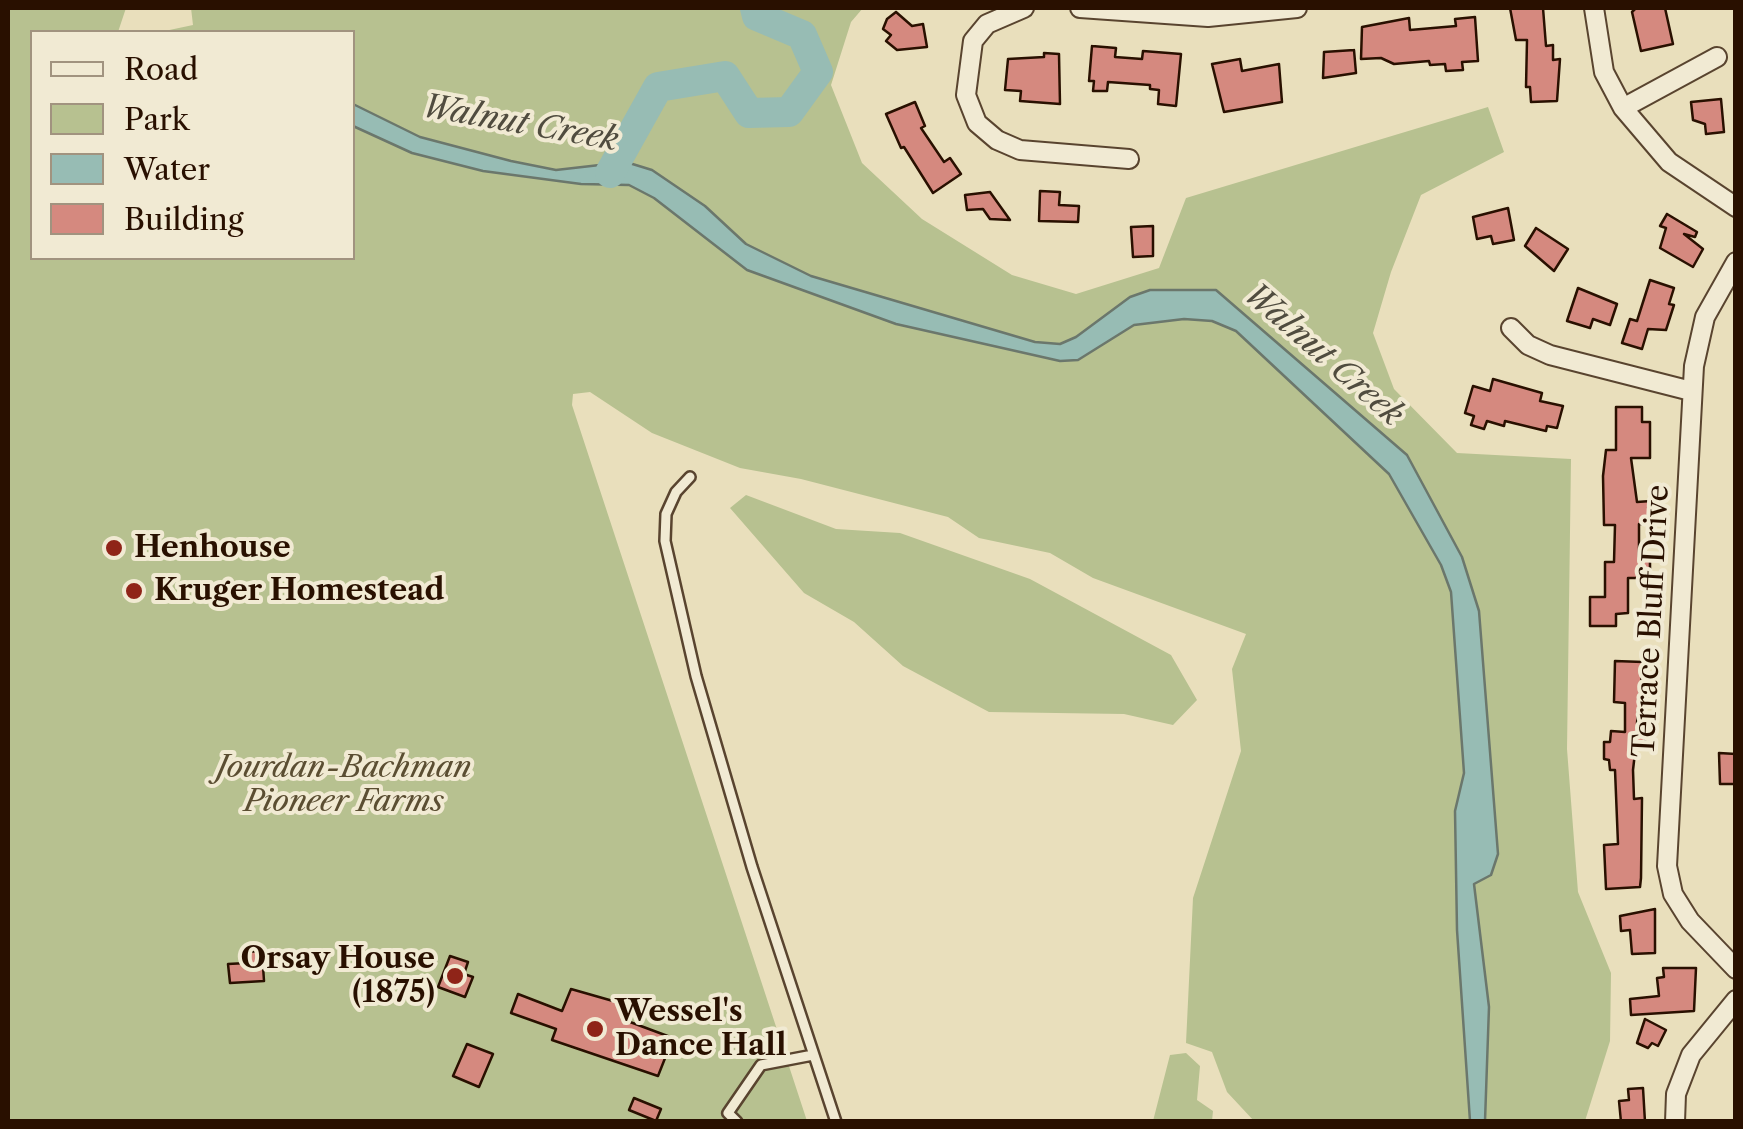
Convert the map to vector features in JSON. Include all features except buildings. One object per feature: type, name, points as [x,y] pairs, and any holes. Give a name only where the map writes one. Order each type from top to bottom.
[{"type":"street","points":[[1024,8],[987,24],[973,41],[966,95],[977,122],[998,141],[1020,150],[1129,159]]},
{"type":"street","points":[[1080,8],[1208,17],[1297,8]]},
{"type":"street","points":[[1594,8],[1600,57],[1623,108],[1670,162],[1736,207]]},
{"type":"street","points":[[1623,108],[1716,56]]},
{"type":"street","name":"Terrace Bluff Drive","points":[[1736,262],[1706,317],[1691,390],[1667,866],[1674,894],[1690,921],[1736,969]]},
{"type":"street","points":[[1511,328],[1528,345],[1550,355],[1691,390]]},
{"type":"street","points":[[1675,1122],[1676,1094],[1691,1056],[1736,1000]]},
{"type":"lane","points":[[690,477],[676,492],[666,514],[664,541],[696,676],[836,1122]]},
{"type":"lane","points":[[737,1122],[728,1113],[760,1065],[788,1064],[813,1056]]},
{"type":"green space","name":"Jourdan-Bachman Pioneer Farms","points":[[8,8],[126,8],[119,30],[30,30],[30,260],[355,260],[355,30],[169,30],[193,25],[191,8],[863,8],[851,22],[831,85],[862,163],[922,219],[1012,275],[1076,294],[1159,268],[1186,198],[1488,107],[1504,152],[1421,195],[1391,272],[1373,333],[1394,389],[1457,453],[1571,459],[1567,749],[1578,892],[1611,973],[1610,1041],[1585,1121],[1254,1121],[1227,1092],[1212,1052],[1186,1043],[1193,898],[1241,751],[1232,669],[1246,634],[1093,578],[1050,553],[979,538],[948,517],[801,479],[740,468],[652,433],[590,392],[573,394],[572,405],[807,1121],[8,1121]]},
{"type":"green space","points":[[746,495],[836,529],[900,533],[1030,579],[1171,655],[1197,700],[1173,725],[1124,714],[989,712],[903,666],[854,622],[804,593],[730,508]]},
{"type":"green space","points":[[1186,1053],[1200,1066],[1197,1100],[1213,1111],[1212,1121],[1153,1121],[1170,1055]]},
{"type":"water","points":[[355,105],[420,137],[511,161],[556,170],[626,162],[652,170],[705,206],[746,244],[811,276],[1035,342],[1060,344],[1076,337],[1130,297],[1150,290],[1216,290],[1407,455],[1462,557],[1479,611],[1498,854],[1491,875],[1474,884],[1489,1007],[1485,1121],[1470,1121],[1457,930],[1455,811],[1464,773],[1451,592],[1441,565],[1389,474],[1236,331],[1212,321],[1184,319],[1134,325],[1078,360],[1060,361],[896,324],[747,270],[654,198],[629,185],[581,184],[483,171],[412,153],[355,127]]},
{"type":"waterway","name":"Walnut Creek","points":[[610,173],[658,87],[725,76],[749,113],[789,112],[818,72],[802,35],[757,16],[755,8]]},
{"type":"place","name":"Henhouse","points":[[114,548]]},
{"type":"place","name":"Kruger Homestead","points":[[134,591]]},
{"type":"place","name":"Orsay House (1875)","points":[[455,976]]},
{"type":"place","name":"Wessel's Dance Hall","points":[[595,1029]]}]
